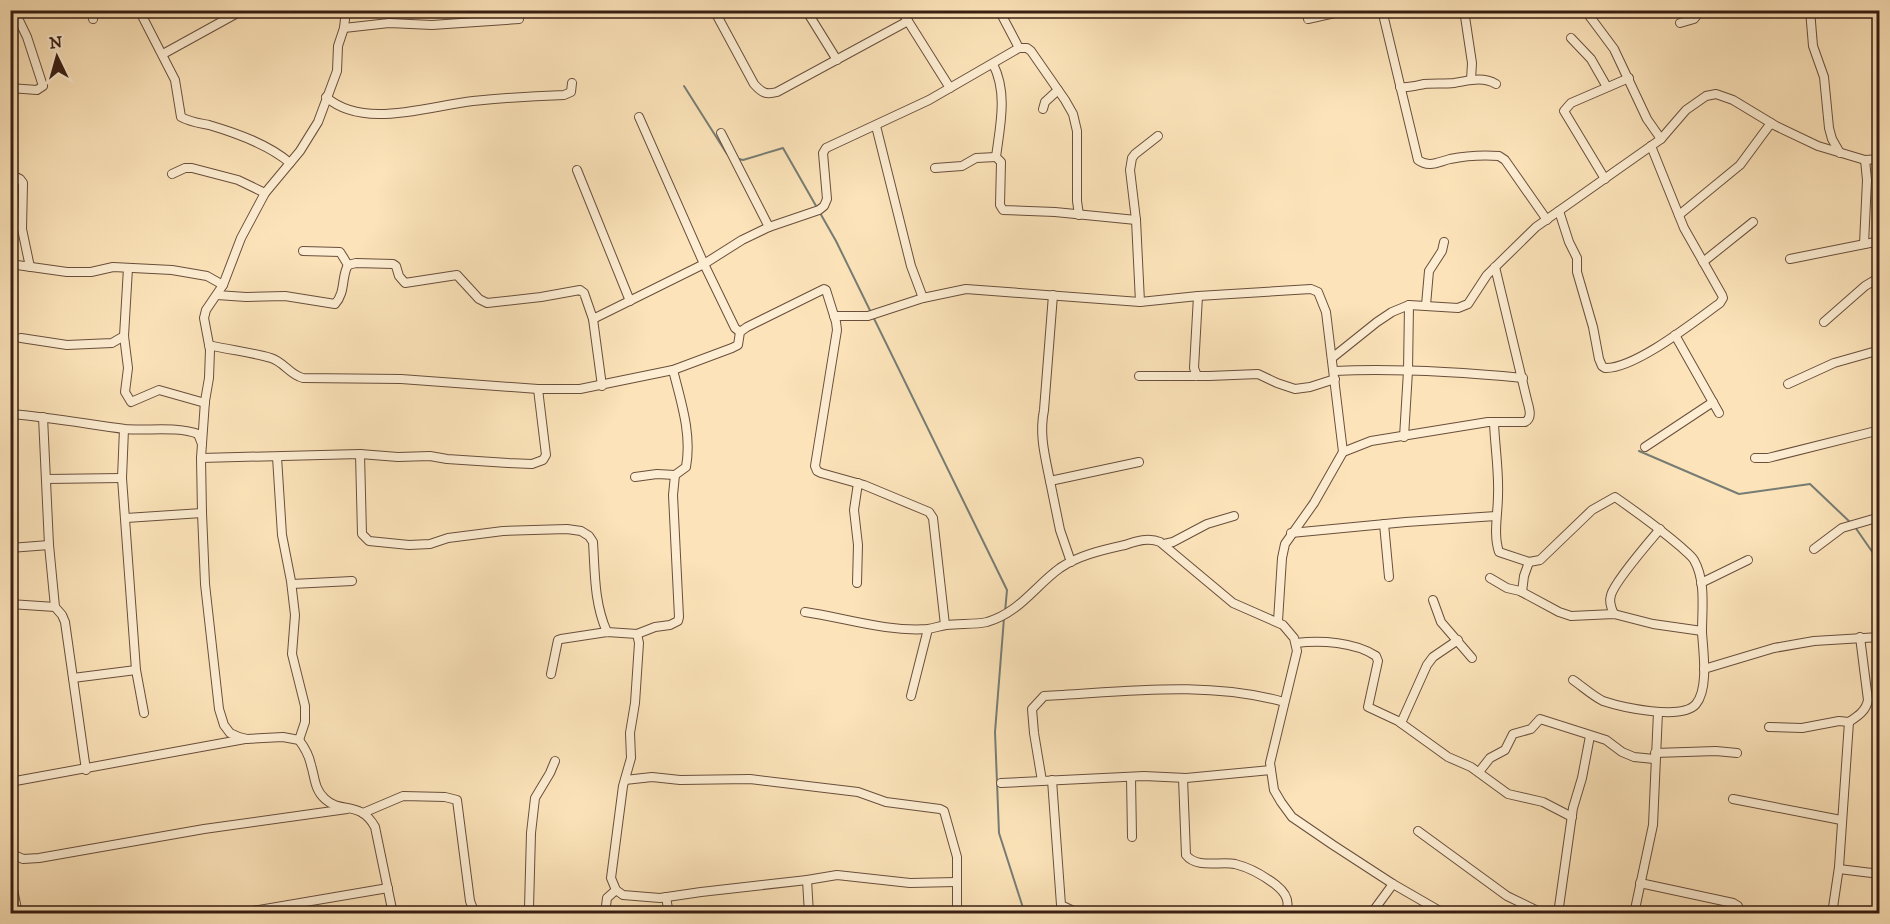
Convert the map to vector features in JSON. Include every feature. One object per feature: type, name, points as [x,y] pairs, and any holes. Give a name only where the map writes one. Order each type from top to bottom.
[{"type":"street","points":[[10,88],[37,90],[43,86],[27,37],[14,10]]},
{"type":"street","points":[[92,10],[93,20]]},
{"type":"street","points":[[139,10],[163,54],[176,85],[181,117],[210,125],[265,146],[281,155],[290,164]]},
{"type":"street","points":[[246,739],[230,733],[224,725],[219,709],[205,584],[201,459],[209,378],[209,345],[204,318],[206,310],[223,285],[241,238],[265,193],[300,151],[318,122],[337,71],[338,46],[344,28],[346,10]]},
{"type":"street","points":[[714,10],[754,84],[761,92],[767,94],[777,92],[908,21]]},
{"type":"street","points":[[806,10],[837,60]]},
{"type":"street","points":[[902,10],[950,88]]},
{"type":"street","points":[[999,10],[1019,48]]},
{"type":"street","points":[[1308,19],[1348,10]]},
{"type":"street","points":[[1382,10],[1418,160],[1422,164],[1430,164],[1450,159],[1499,156],[1505,160],[1547,220]]},
{"type":"street","points":[[1464,10],[1472,63],[1471,80]]},
{"type":"street","points":[[1585,10],[1614,49],[1647,119],[1661,139]]},
{"type":"street","points":[[1680,23],[1694,19],[1701,10]]},
{"type":"street","points":[[1810,10],[1813,46],[1824,77],[1829,128],[1840,153]]},
{"type":"street","points":[[163,54],[241,11]]},
{"type":"street","points":[[344,28],[389,23],[432,25],[519,19]]},
{"type":"street","points":[[1570,38],[1591,59],[1608,87]]},
{"type":"street","points":[[592,319],[704,264],[742,240],[769,227],[813,213],[824,206],[827,199],[823,153],[826,148],[876,126],[950,88],[1019,48],[1027,48],[1031,51],[1073,114],[1077,131],[1079,215]]},
{"type":"street","points":[[993,64],[997,71],[1003,98],[996,158]]},
{"type":"street","points":[[1605,180],[1564,111],[1570,103],[1629,78]]},
{"type":"street","points":[[1400,87],[1411,88],[1425,84],[1471,80],[1489,80],[1496,84]]},
{"type":"street","points":[[326,97],[336,105],[354,112],[393,113],[420,111],[469,102],[564,95],[571,92],[572,83]]},
{"type":"street","points":[[1043,109],[1045,102],[1058,90]]},
{"type":"street","points":[[1332,358],[1377,322],[1409,305],[1463,308],[1487,275],[1536,227],[1652,146],[1695,103],[1706,96],[1716,94],[1733,100],[1771,123],[1818,146],[1865,160],[1880,159]]},
{"type":"street","points":[[639,117],[704,264],[735,328],[740,332]]},
{"type":"street","points":[[1679,215],[1740,165],[1771,123]]},
{"type":"street","points":[[876,126],[912,266],[923,298]]},
{"type":"street","points":[[721,133],[769,227]]},
{"type":"street","points":[[1140,302],[1136,220],[1130,170],[1132,158],[1158,136]]},
{"type":"street","points":[[1559,211],[1577,258],[1577,272],[1602,366],[1610,368],[1646,354],[1675,335],[1722,301],[1722,295],[1684,228],[1652,146]]},
{"type":"street","points":[[935,168],[959,167],[976,158],[996,158],[1001,162],[1000,205],[1003,210],[1136,220]]},
{"type":"street","points":[[1864,244],[1867,180],[1865,160]]},
{"type":"street","points":[[172,174],[185,168],[192,168],[238,180],[265,193]]},
{"type":"street","points":[[577,170],[630,301]]},
{"type":"street","points":[[10,174],[20,178],[23,183],[22,229],[30,267]]},
{"type":"street","points":[[1703,262],[1753,222]]},
{"type":"street","points":[[1790,259],[1880,241]]},
{"type":"street","points":[[1426,305],[1429,272],[1442,251],[1444,242]]},
{"type":"street","points":[[303,251],[340,252],[348,265]]},
{"type":"street","points":[[10,264],[79,272],[113,267],[191,272],[207,276],[223,285]]},
{"type":"street","points":[[348,265],[393,264],[405,283],[457,275],[480,299],[487,303],[580,290],[584,293],[592,319],[602,386]]},
{"type":"street","points":[[217,295],[285,296],[335,304],[344,286],[345,271],[348,265]]},
{"type":"street","points":[[1343,452],[1371,441],[1488,422],[1528,420],[1530,416],[1523,378],[1495,267]]},
{"type":"street","points":[[128,268],[124,336],[128,368],[125,392],[131,402],[159,390],[205,403]]},
{"type":"street","points":[[1824,322],[1865,286],[1880,278]]},
{"type":"street","points":[[740,332],[821,289],[826,290],[837,330],[815,466],[821,473],[858,483],[924,508],[933,518],[945,625]]},
{"type":"street","points":[[834,316],[868,316],[923,298],[966,290],[1140,302],[1311,289],[1318,292],[1326,312],[1343,452],[1314,503],[1285,544],[1278,621]]},
{"type":"street","points":[[1053,295],[1041,437],[1060,530],[1071,562]]},
{"type":"street","points":[[1193,376],[1198,296]]},
{"type":"street","points":[[1404,437],[1409,305]]},
{"type":"street","points":[[209,345],[270,357],[281,362],[296,376],[303,378],[401,379],[538,389],[580,389],[673,370],[738,345],[740,332]]},
{"type":"street","points":[[1675,335],[1719,413]]},
{"type":"street","points":[[21,338],[67,345],[112,343],[124,336]]},
{"type":"street","points":[[1788,384],[1834,363],[1880,350]]},
{"type":"street","points":[[1139,376],[1258,374],[1277,383],[1296,388],[1335,375],[1373,369],[1460,372],[1523,378]]},
{"type":"street","points":[[635,477],[657,474],[675,475],[686,467],[689,451],[686,422],[673,370]]},
{"type":"street","points":[[201,459],[360,454],[398,457],[430,456],[481,462],[532,464],[540,462],[546,455],[538,389]]},
{"type":"street","points":[[1645,447],[1713,402]]},
{"type":"street","points":[[10,414],[124,429],[188,430],[198,434],[202,444]]},
{"type":"street","points":[[43,417],[54,607],[65,622],[86,770]]},
{"type":"street","points":[[1494,423],[1499,552],[1529,562],[1540,560],[1592,510],[1613,498],[1660,529],[1692,558],[1701,583],[1704,669],[1702,690],[1696,704],[1683,710],[1658,712],[1622,706],[1601,700],[1573,680]]},
{"type":"street","points":[[124,429],[122,477],[136,670],[144,713]]},
{"type":"street","points":[[1755,458],[1768,458],[1880,430]]},
{"type":"street","points":[[360,454],[362,534],[369,540],[409,545],[430,544],[448,538],[503,531],[567,529],[580,531],[589,537],[593,542],[599,614],[606,632]]},
{"type":"street","points":[[277,457],[282,535],[292,584],[295,624],[292,654],[305,706],[305,722],[299,740]]},
{"type":"street","points":[[1050,481],[1139,462]]},
{"type":"street","points":[[551,674],[558,640],[606,632],[637,634],[678,621],[673,495],[675,475]]},
{"type":"street","points":[[46,479],[122,477]]},
{"type":"street","points":[[857,583],[858,545],[854,510],[858,483]]},
{"type":"street","points":[[126,518],[202,513]]},
{"type":"street","points":[[1164,544],[1173,542],[1207,524],[1234,516]]},
{"type":"street","points":[[1291,533],[1496,516]]},
{"type":"street","points":[[1814,549],[1842,528],[1880,517]]},
{"type":"street","points":[[1384,524],[1389,578]]},
{"type":"street","points":[[1614,614],[1610,596],[1660,529]]},
{"type":"street","points":[[805,612],[873,625],[928,629],[945,625],[987,622],[1023,603],[1061,568],[1071,562],[1098,551],[1154,539],[1164,544],[1233,603],[1278,621],[1289,630],[1296,643],[1297,651],[1273,745],[1271,770],[1274,790],[1292,816],[1393,884],[1445,914]]},
{"type":"street","points":[[10,548],[49,545]]},
{"type":"street","points":[[1701,583],[1748,560]]},
{"type":"street","points":[[1522,592],[1529,562]]},
{"type":"street","points":[[1490,578],[1507,588],[1522,592],[1552,609],[1571,616],[1614,614],[1653,624],[1702,631]]},
{"type":"street","points":[[292,584],[352,581]]},
{"type":"street","points":[[1432,600],[1441,622],[1473,658]]},
{"type":"street","points":[[10,604],[54,607]]},
{"type":"street","points":[[911,696],[928,629]]},
{"type":"street","points":[[637,634],[639,643],[636,703],[632,716],[631,758],[625,780],[611,878],[616,890],[622,895],[666,897],[846,874],[909,883],[956,882]]},
{"type":"street","points":[[1769,727],[1802,728],[1830,722],[1849,722],[1862,712],[1868,700],[1860,637]]},
{"type":"street","points":[[1704,669],[1774,648],[1814,641],[1880,637]]},
{"type":"street","points":[[1296,643],[1316,640],[1361,649],[1376,656],[1377,667],[1367,705],[1401,723],[1448,757],[1479,772],[1508,794],[1543,802],[1572,817]]},
{"type":"street","points":[[1401,723],[1427,665],[1433,657],[1458,640]]},
{"type":"street","points":[[73,678],[136,670]]},
{"type":"street","points":[[1042,781],[1032,709],[1044,696],[1180,689],[1252,694],[1284,702]]},
{"type":"street","points":[[1634,914],[1653,825],[1658,712]]},
{"type":"street","points":[[1479,772],[1490,758],[1505,750],[1513,734],[1531,729],[1540,719],[1606,740],[1622,752],[1634,757],[1716,751],[1737,753]]},
{"type":"street","points":[[1832,914],[1839,869],[1849,722]]},
{"type":"street","points":[[1558,914],[1572,817],[1590,736]]},
{"type":"street","points":[[10,782],[86,770],[246,739],[283,737],[299,740],[306,750],[316,789],[326,801],[354,808],[370,817],[375,827],[393,914]]},
{"type":"street","points":[[532,914],[529,909],[531,833],[535,798],[555,761]]},
{"type":"street","points":[[1001,783],[1131,777],[1183,778],[1271,770]]},
{"type":"street","points":[[625,780],[652,777],[680,780],[750,779],[858,792],[886,802],[940,809],[947,817],[957,857],[957,914]]},
{"type":"street","points":[[1131,777],[1132,837]]},
{"type":"street","points":[[1183,778],[1186,855],[1197,863],[1233,864],[1261,873],[1286,895],[1288,902],[1285,914]]},
{"type":"street","points":[[1052,780],[1061,905],[1080,914]]},
{"type":"street","points":[[363,813],[403,796],[445,797],[457,800],[470,901],[475,914]]},
{"type":"street","points":[[1733,799],[1841,820]]},
{"type":"street","points":[[323,812],[326,801]]},
{"type":"street","points":[[10,853],[23,859],[39,858],[204,829],[354,808]]},
{"type":"street","points":[[1418,831],[1508,896],[1544,914]]},
{"type":"street","points":[[1839,869],[1880,874]]},
{"type":"street","points":[[10,875],[18,914]]},
{"type":"street","points":[[807,880],[809,914]]},
{"type":"street","points":[[1640,883],[1733,903],[1738,906],[1740,914]]},
{"type":"street","points":[[1371,914],[1393,884]]},
{"type":"street","points":[[235,914],[388,888]]},
{"type":"street","points":[[605,914],[608,898],[616,890]]},
{"type":"street","points":[[666,897],[669,914]]},
{"type":"waterway","points":[[684,86],[730,156]]},
{"type":"waterway","points":[[735,158],[743,160],[783,148],[836,241],[1007,590],[1005,612]]},
{"type":"waterway","points":[[1639,451],[1739,494],[1810,484],[1851,523]]},
{"type":"waterway","points":[[1855,527],[1880,563]]},
{"type":"waterway","points":[[1004,618],[995,732],[999,833],[1025,914]]}]
